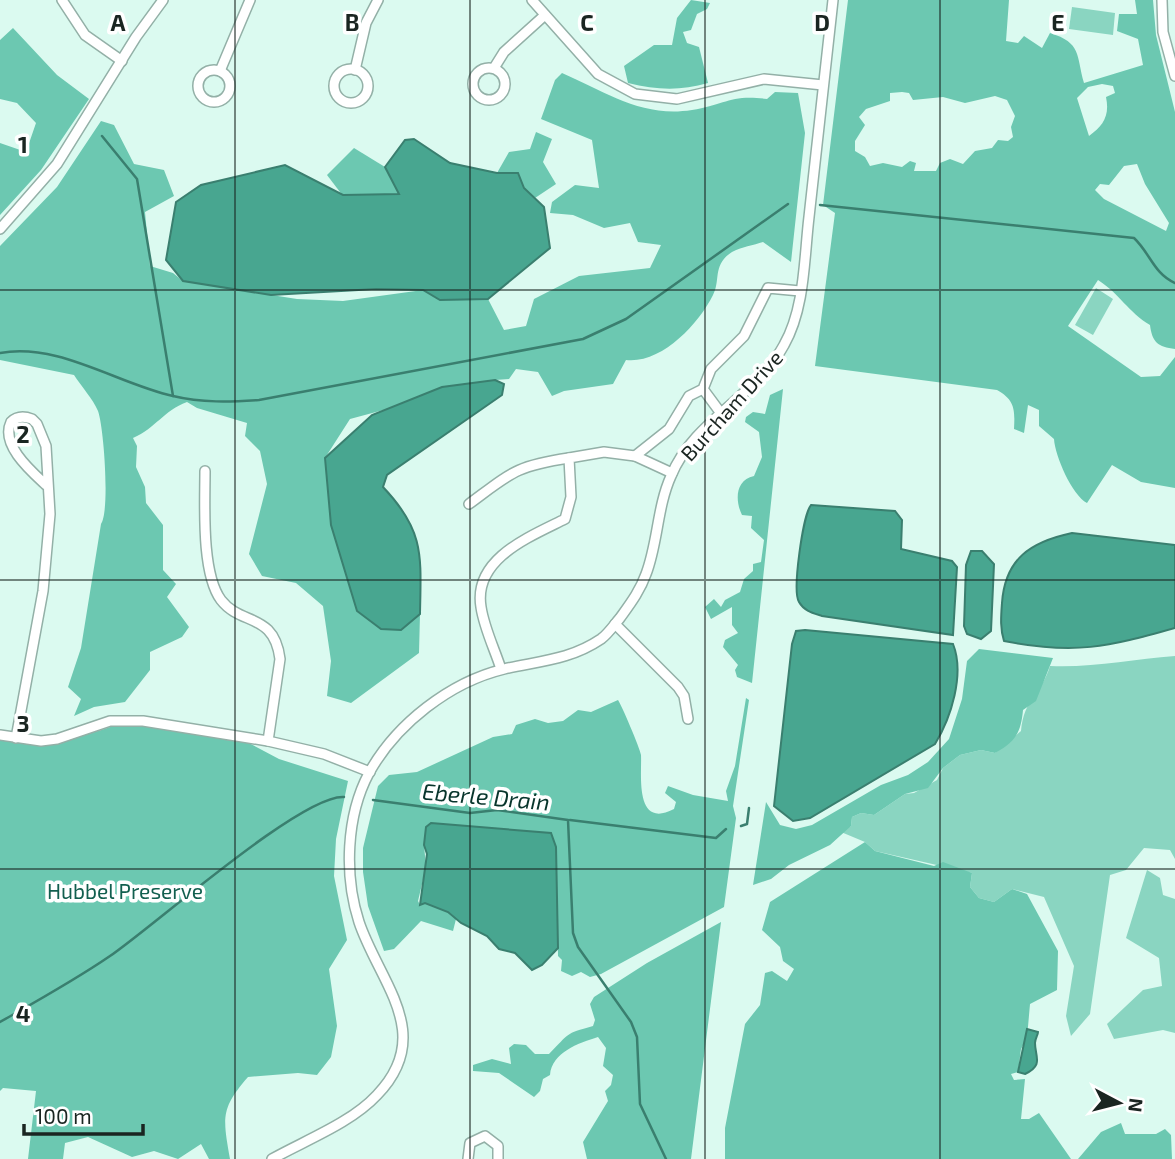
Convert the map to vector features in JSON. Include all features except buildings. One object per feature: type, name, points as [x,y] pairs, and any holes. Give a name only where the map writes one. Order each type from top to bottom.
[{"type":"street","points":[[62,0],[85,35],[122,61]]},
{"type":"street","points":[[0,229],[57,164],[163,0]]},
{"type":"street","points":[[220,71],[250,0]]},
{"type":"street","points":[[355,69],[366,23],[378,0]]},
{"type":"street","points":[[532,0],[598,74],[625,90],[645,97],[687,98],[764,79],[824,85]]},
{"type":"street","name":"Burcham Drive","points":[[272,1159],[367,1105],[387,1083],[400,1054],[403,1027],[399,1005],[362,931],[350,881],[352,833],[370,772],[391,744],[431,704],[460,686],[501,669],[560,660],[604,637],[635,597],[647,572],[663,497],[685,450],[720,412],[744,393],[775,361],[790,333],[800,291],[833,0]]},
{"type":"street","points":[[1162,0],[1163,32],[1175,76]]},
{"type":"street","points":[[494,68],[503,52],[545,15]]},
{"type":"street","points":[[635,456],[669,429],[689,396],[703,389],[711,369],[744,336],[768,288],[800,291]]},
{"type":"street","points":[[703,389],[720,412]]},
{"type":"street","points":[[16,738],[47,558],[50,514],[43,434],[32,419],[18,417],[12,421],[7,433],[9,446],[18,459],[46,485]]},
{"type":"street","points":[[469,504],[496,481],[515,470],[604,452],[635,456],[672,473]]},
{"type":"street","points":[[501,669],[481,608],[480,590],[494,561],[565,519],[571,497],[569,458]]},
{"type":"street","points":[[205,471],[205,520],[215,586],[221,600],[265,627],[279,647],[281,659],[268,741]]},
{"type":"street","points":[[615,624],[678,687],[684,696],[688,719]]},
{"type":"street","points":[[0,734],[16,738],[57,739],[96,725],[125,721],[268,741],[324,754],[370,772]]},
{"type":"street","points":[[468,1159],[470,1143],[485,1136],[498,1146],[498,1159]]},
{"type":"shaded area","points":[[1072,7],[1115,13],[1113,35],[1069,29]]},
{"type":"shaded area","points":[[414,139],[450,163],[497,173],[518,173],[524,188],[544,207],[550,248],[488,299],[440,300],[423,290],[376,289],[271,295],[183,281],[166,260],[176,202],[201,185],[285,165],[343,195],[399,194],[385,167],[405,140]]},
{"type":"shaded area","points":[[1096,288],[1113,299],[1093,335],[1075,325]]},
{"type":"shaded area","points":[[495,380],[504,384],[502,395],[387,475],[383,487],[407,517],[418,545],[421,576],[420,614],[401,630],[381,629],[357,611],[331,525],[325,458],[372,415],[442,387]]},
{"type":"shaded area","points":[[811,505],[895,511],[902,520],[901,549],[952,561],[957,567],[953,635],[822,616],[803,608],[797,595],[799,553]]},
{"type":"shaded area","points":[[1072,533],[1175,545],[1175,628],[1091,647],[1051,648],[1004,641],[1001,627],[1002,603],[1008,575],[1014,564],[1032,548]]},
{"type":"shaded area","points":[[971,551],[982,551],[994,564],[991,631],[981,639],[967,634],[964,626],[966,565]]},
{"type":"shaded area","points":[[796,631],[953,644],[958,669],[951,709],[935,744],[810,818],[793,821],[774,806],[792,644]]},
{"type":"shaded area","points":[[1175,656],[1175,859],[1170,850],[1144,848],[1126,870],[1110,875],[1090,1014],[1071,1036],[1066,1016],[1074,966],[1044,897],[1012,889],[994,902],[979,898],[970,887],[972,873],[875,851],[865,842],[841,832],[851,826],[852,817],[861,813],[874,815],[905,794],[914,793],[937,780],[943,768],[960,755],[981,750],[995,753],[1021,731],[1029,704],[1050,666],[1097,665]]},
{"type":"shaded area","points":[[431,823],[551,833],[556,847],[558,948],[542,965],[532,970],[515,953],[499,949],[487,936],[461,923],[448,912],[425,903],[420,905],[427,854],[424,845],[426,827]]},
{"type":"shaded area","points":[[1147,870],[1160,878],[1163,895],[1175,899],[1175,1033],[1163,1030],[1114,1039],[1107,1024],[1143,990],[1162,986],[1159,958],[1126,938]]},
{"type":"shaded area","points":[[1027,1029],[1038,1032],[1035,1043],[1037,1064],[1025,1074],[1018,1072]]},
{"type":"green space","points":[[691,0],[710,3],[707,9],[697,14],[691,30],[683,32],[687,43],[699,47],[708,83],[668,89],[628,83],[624,66],[654,45],[672,45],[677,18]]},
{"type":"green space","points":[[848,0],[1009,0],[1006,41],[1018,43],[1024,36],[1042,48],[1050,33],[1068,41],[1076,51],[1084,83],[1143,65],[1138,39],[1117,31],[1119,14],[1137,14],[1135,0],[1153,0],[1156,35],[1175,112],[1175,349],[1157,343],[1152,336],[1150,325],[1098,280],[1068,326],[1141,377],[1160,376],[1175,357],[1175,488],[1141,482],[1112,465],[1087,503],[1081,499],[1065,474],[1054,439],[1039,426],[1039,410],[1028,405],[1024,433],[1014,429],[1013,406],[997,390],[815,366],[835,213],[823,205]],"holes":[[[1102,84],[1113,86],[1115,93],[1106,97],[1107,110],[1104,120],[1089,136],[1077,98],[1088,87]],[[890,93],[909,93],[913,100],[943,97],[965,103],[995,96],[1007,100],[1015,116],[1011,127],[1013,137],[1008,141],[998,140],[992,148],[975,151],[963,164],[950,159],[940,163],[936,171],[914,171],[916,163],[910,161],[902,167],[883,163],[870,166],[865,157],[855,151],[855,141],[865,125],[859,117],[866,109],[890,101]],[[1137,164],[1145,184],[1169,223],[1166,231],[1104,199],[1095,190],[1100,184],[1109,185],[1124,166]]]},
{"type":"green space","points":[[13,28],[57,75],[89,99],[41,170],[0,215],[0,143],[26,152],[36,123],[17,103],[0,99],[0,40]]},
{"type":"green space","points":[[562,73],[625,102],[657,110],[692,110],[736,99],[767,99],[775,92],[798,93],[805,133],[791,262],[763,242],[732,252],[719,267],[713,295],[688,330],[652,356],[626,360],[613,384],[564,391],[552,396],[538,372],[516,369],[509,379],[495,380],[350,419],[325,458],[401,630],[420,614],[419,653],[351,703],[327,696],[331,661],[323,606],[296,583],[262,576],[249,554],[267,484],[260,451],[245,436],[247,423],[197,408],[187,402],[172,410],[133,438],[137,446],[136,467],[145,487],[146,503],[163,525],[163,570],[176,584],[167,597],[189,627],[182,637],[150,652],[150,670],[125,702],[94,707],[74,716],[81,699],[68,687],[81,648],[104,516],[105,469],[100,420],[96,406],[74,375],[0,360],[0,246],[57,187],[101,121],[114,125],[134,164],[164,170],[174,196],[145,212],[150,266],[173,273],[183,281],[297,299],[343,301],[423,290],[440,300],[488,299],[504,330],[526,326],[534,299],[579,276],[650,268],[661,245],[638,242],[630,223],[604,228],[573,215],[550,213],[552,202],[575,185],[599,188],[592,140],[541,119],[555,80]]},
{"type":"green space","points":[[536,132],[552,139],[543,162],[556,184],[535,198],[524,188],[518,173],[497,173],[509,152],[530,149]]},
{"type":"green space","points":[[354,148],[385,167],[400,194],[343,196],[327,175]]},
{"type":"green space","points":[[783,389],[752,683],[737,677],[735,670],[738,665],[723,647],[725,640],[738,633],[732,625],[732,607],[711,619],[705,607],[714,599],[721,607],[725,600],[740,592],[744,579],[753,571],[753,564],[761,562],[764,540],[751,528],[752,516],[742,515],[738,504],[740,486],[754,476],[762,457],[759,432],[745,422],[746,417],[753,412],[765,414],[770,395]]},
{"type":"green space","points":[[979,649],[1053,658],[1036,701],[1023,710],[1019,731],[1012,741],[995,753],[981,750],[960,755],[943,768],[928,788],[905,794],[874,815],[861,813],[852,817],[851,826],[830,845],[789,865],[771,879],[753,885],[766,802],[780,825],[796,829],[812,825],[881,785],[908,775],[928,762],[949,739],[962,699],[967,661]]},
{"type":"green space","points":[[746,698],[749,700],[733,806],[736,818],[724,907],[601,974],[590,977],[581,972],[572,976],[561,971],[562,960],[558,956],[556,847],[551,834],[431,823],[424,845],[426,867],[418,901],[420,905],[425,903],[448,912],[456,919],[453,931],[421,921],[394,949],[384,951],[368,906],[363,848],[378,786],[389,775],[417,772],[493,737],[512,734],[516,725],[535,719],[548,723],[563,721],[578,710],[591,712],[618,700],[640,751],[643,797],[652,812],[661,813],[674,809],[676,802],[665,793],[668,786],[693,795],[728,801],[726,791],[735,766]]},
{"type":"green space","name":"Hubbel Preserve","points":[[113,726],[147,726],[249,743],[279,759],[348,781],[336,839],[334,876],[347,940],[329,969],[337,1026],[331,1057],[317,1075],[298,1073],[248,1077],[232,1098],[226,1115],[230,1159],[209,1159],[201,1144],[178,1159],[154,1151],[132,1157],[88,1137],[65,1143],[63,1159],[28,1159],[36,1091],[3,1088],[0,1091],[0,740],[44,743]]},
{"type":"green space","points":[[865,842],[875,851],[934,866],[943,862],[972,873],[970,887],[979,898],[994,902],[1012,889],[1027,894],[1058,951],[1057,990],[1030,1004],[1027,1038],[1021,1049],[1018,1072],[1011,1074],[1014,1080],[1025,1079],[1021,1119],[1029,1119],[1039,1113],[1071,1159],[725,1159],[725,1128],[745,1024],[760,1005],[765,973],[772,971],[787,981],[794,969],[783,961],[780,947],[762,930],[770,902]]},
{"type":"green space","points":[[721,922],[691,1159],[587,1159],[583,1142],[608,1101],[605,1091],[611,1085],[613,1075],[603,1066],[606,1048],[598,1037],[561,1054],[534,1097],[499,1073],[473,1071],[473,1065],[492,1059],[511,1064],[509,1048],[514,1044],[526,1045],[535,1054],[549,1054],[568,1035],[593,1026],[595,1020],[590,1004],[594,997],[647,963]]},
{"type":"green space","points":[[1121,1123],[1125,1134],[1156,1134],[1165,1129],[1171,1135],[1172,1159],[1078,1159],[1101,1132]]},
{"type":"waterway","points":[[102,136],[137,179],[173,396]]},
{"type":"waterway","points":[[0,353],[44,353],[173,396],[205,401],[237,401],[259,400],[583,339],[626,319],[788,204]]},
{"type":"waterway","points":[[820,205],[1134,238],[1157,269],[1175,283]]},
{"type":"waterway","name":"Eberle Drain","points":[[0,1022],[110,956],[228,864],[296,816],[324,802],[344,797]]},
{"type":"waterway","name":"Eberle Drain","points":[[373,800],[470,813],[497,810],[568,820],[573,933],[578,947],[631,1022],[637,1037],[640,1104],[666,1159]]},
{"type":"waterway","points":[[741,826],[747,824],[749,808]]},
{"type":"waterway","points":[[570,820],[716,838],[726,829]]}]
